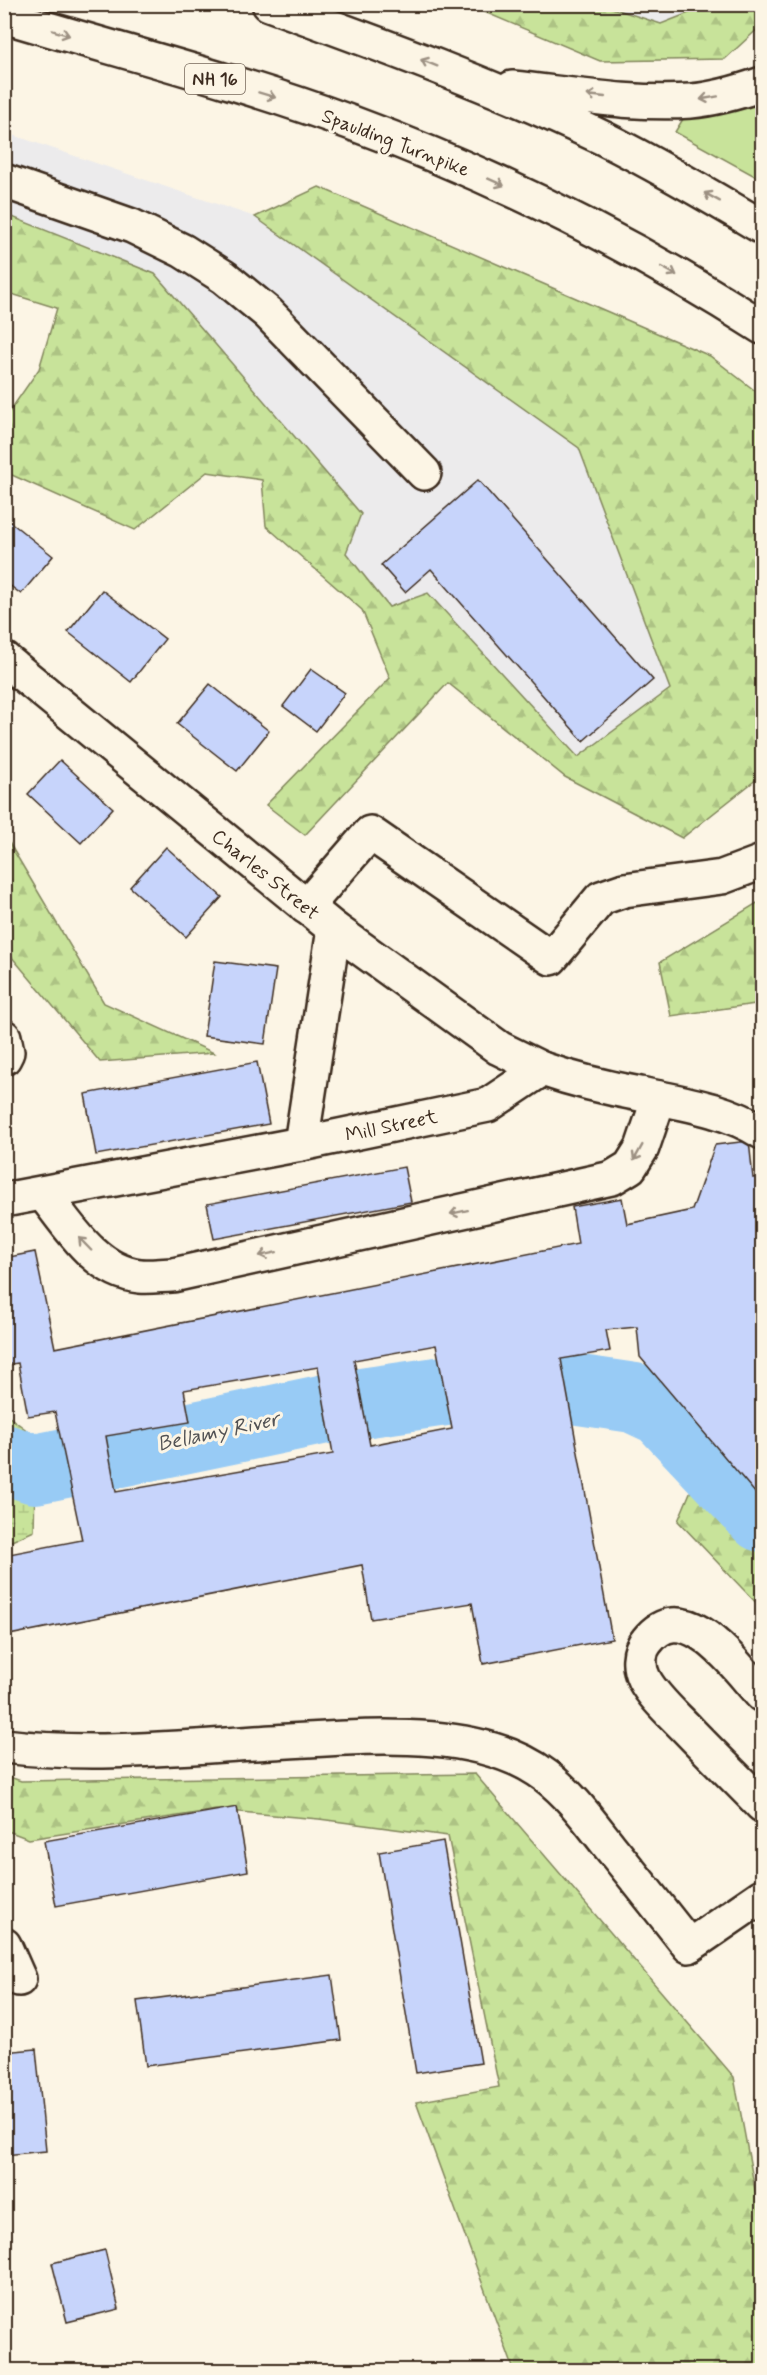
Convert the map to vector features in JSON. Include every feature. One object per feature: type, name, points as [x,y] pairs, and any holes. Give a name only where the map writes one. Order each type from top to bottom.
[{"type":"main road","points":[[269,4],[399,50],[604,139],[762,227]]},
{"type":"main road","name":"Spaulding Turnpike","points":[[4,16],[277,98],[351,122],[423,150],[522,194],[618,242],[711,294],[762,327]]},
{"type":"main road","points":[[484,85],[654,102],[693,101],[732,94],[762,84]]},
{"type":"main road","points":[[4,181],[132,226],[183,251],[224,277],[268,313],[424,474]]},
{"type":"main road","name":"Charles Street","points":[[4,659],[334,929],[499,1048],[542,1069]]},
{"type":"main road","points":[[306,907],[370,833],[551,958],[601,898],[624,890],[722,877],[762,862]]},
{"type":"main road","points":[[301,1144],[334,929]]},
{"type":"main road","points":[[4,1037],[7,1052],[4,1058]]},
{"type":"main road","points":[[542,1069],[578,1081],[709,1109],[740,1119],[762,1132]]},
{"type":"main road","name":"Mill Street","points":[[4,1200],[301,1144],[488,1105],[542,1069]]},
{"type":"main road","points":[[43,1193],[86,1247],[115,1269],[139,1276],[173,1275],[612,1178],[630,1167],[642,1148],[659,1098]]},
{"type":"main road","points":[[762,1695],[710,1639],[689,1625],[669,1624],[655,1630],[641,1647],[640,1666],[644,1680],[669,1711],[762,1805]]},
{"type":"main road","points":[[4,1746],[36,1750],[111,1750],[369,1737],[432,1739],[469,1744],[512,1757],[545,1775],[571,1798],[689,1946],[762,1896]]},
{"type":"main road","points":[[4,1945],[19,1979]]},
{"type":"shaded area","points":[[603,5],[703,5],[699,9],[661,24]]},
{"type":"shaded area","points":[[4,132],[255,217],[579,448],[670,689],[579,757],[428,593],[389,607],[346,553],[156,274],[5,214]]},
{"type":"green space","points":[[468,5],[603,5],[661,24],[699,9],[703,5],[762,5],[762,25],[725,59],[600,61]]},
{"type":"green space","points":[[762,100],[762,180],[675,132],[683,119],[719,113]]},
{"type":"green space","points":[[319,187],[710,356],[762,396],[762,775],[682,838],[565,777],[448,683],[305,835],[266,805],[390,678],[362,610],[266,526],[262,480],[207,472],[135,530],[5,472],[5,418],[39,369],[57,308],[5,292],[5,214],[155,274],[361,514],[346,553],[389,607],[428,593],[578,757],[670,689],[579,448],[255,217]]},
{"type":"green space","points":[[5,836],[104,1003],[214,1053],[100,1062],[5,949]]},
{"type":"green space","points":[[762,900],[762,1003],[671,1016],[660,962]]},
{"type":"green space","points":[[4,1413],[36,1437],[34,1531],[5,1544]]},
{"type":"green space","points":[[707,1452],[762,1516],[762,1609],[678,1521]]},
{"type":"green space","points":[[475,1774],[734,2077],[762,2227],[762,2370],[514,2370],[416,2102],[499,2087],[448,1836],[319,1819],[216,1810],[29,1839],[5,1830],[4,1775],[21,1781]]},
{"type":"building","points":[[478,480],[653,680],[583,741],[431,569],[405,592],[381,565]]},
{"type":"building","points":[[4,517],[53,556],[21,594],[4,581]]},
{"type":"building","points":[[102,590],[165,639],[131,682],[68,632]]},
{"type":"building","points":[[311,669],[345,693],[316,731],[283,706]]},
{"type":"building","points":[[210,684],[269,731],[237,771],[177,724]]},
{"type":"building","points":[[60,760],[113,808],[81,843],[28,794]]},
{"type":"building","points":[[166,847],[222,897],[186,937],[130,887]]},
{"type":"building","points":[[215,961],[276,969],[265,1044],[204,1036]]},
{"type":"building","points":[[257,1062],[269,1124],[96,1155],[85,1094]]},
{"type":"building","points":[[749,1141],[753,1178],[762,1176],[762,1501],[640,1357],[637,1327],[606,1330],[610,1351],[561,1359],[612,1639],[483,1664],[472,1603],[371,1619],[362,1565],[4,1636],[4,1555],[82,1540],[55,1412],[28,1416],[18,1363],[4,1365],[4,1258],[35,1252],[55,1348],[578,1244],[572,1207],[622,1198],[627,1224],[692,1210],[715,1145]],"holes":[[[436,1345],[452,1429],[370,1445],[354,1360]],[[318,1367],[333,1454],[116,1492],[106,1436],[190,1422],[184,1390]]]},
{"type":"building","points":[[404,1167],[411,1202],[214,1239],[207,1204]]},
{"type":"building","points":[[237,1807],[248,1871],[56,1906],[44,1841]]},
{"type":"building","points":[[443,1841],[481,2063],[416,2073],[379,1852]]},
{"type":"building","points":[[332,1975],[341,2040],[146,2066],[137,2001]]},
{"type":"building","points":[[36,2049],[46,2151],[4,2155],[4,2052]]},
{"type":"building","points":[[105,2250],[119,2309],[67,2322],[52,2263]]},
{"type":"waterway","name":"Bellamy River","points":[[566,1388],[634,1398],[662,1411],[762,1517]]},
{"type":"waterway","name":"Bellamy River","points":[[362,1403],[445,1391]]},
{"type":"waterway","name":"Bellamy River","points":[[110,1454],[326,1409]]},
{"type":"waterway","name":"Bellamy River","points":[[4,1459],[35,1469],[65,1463]]}]
